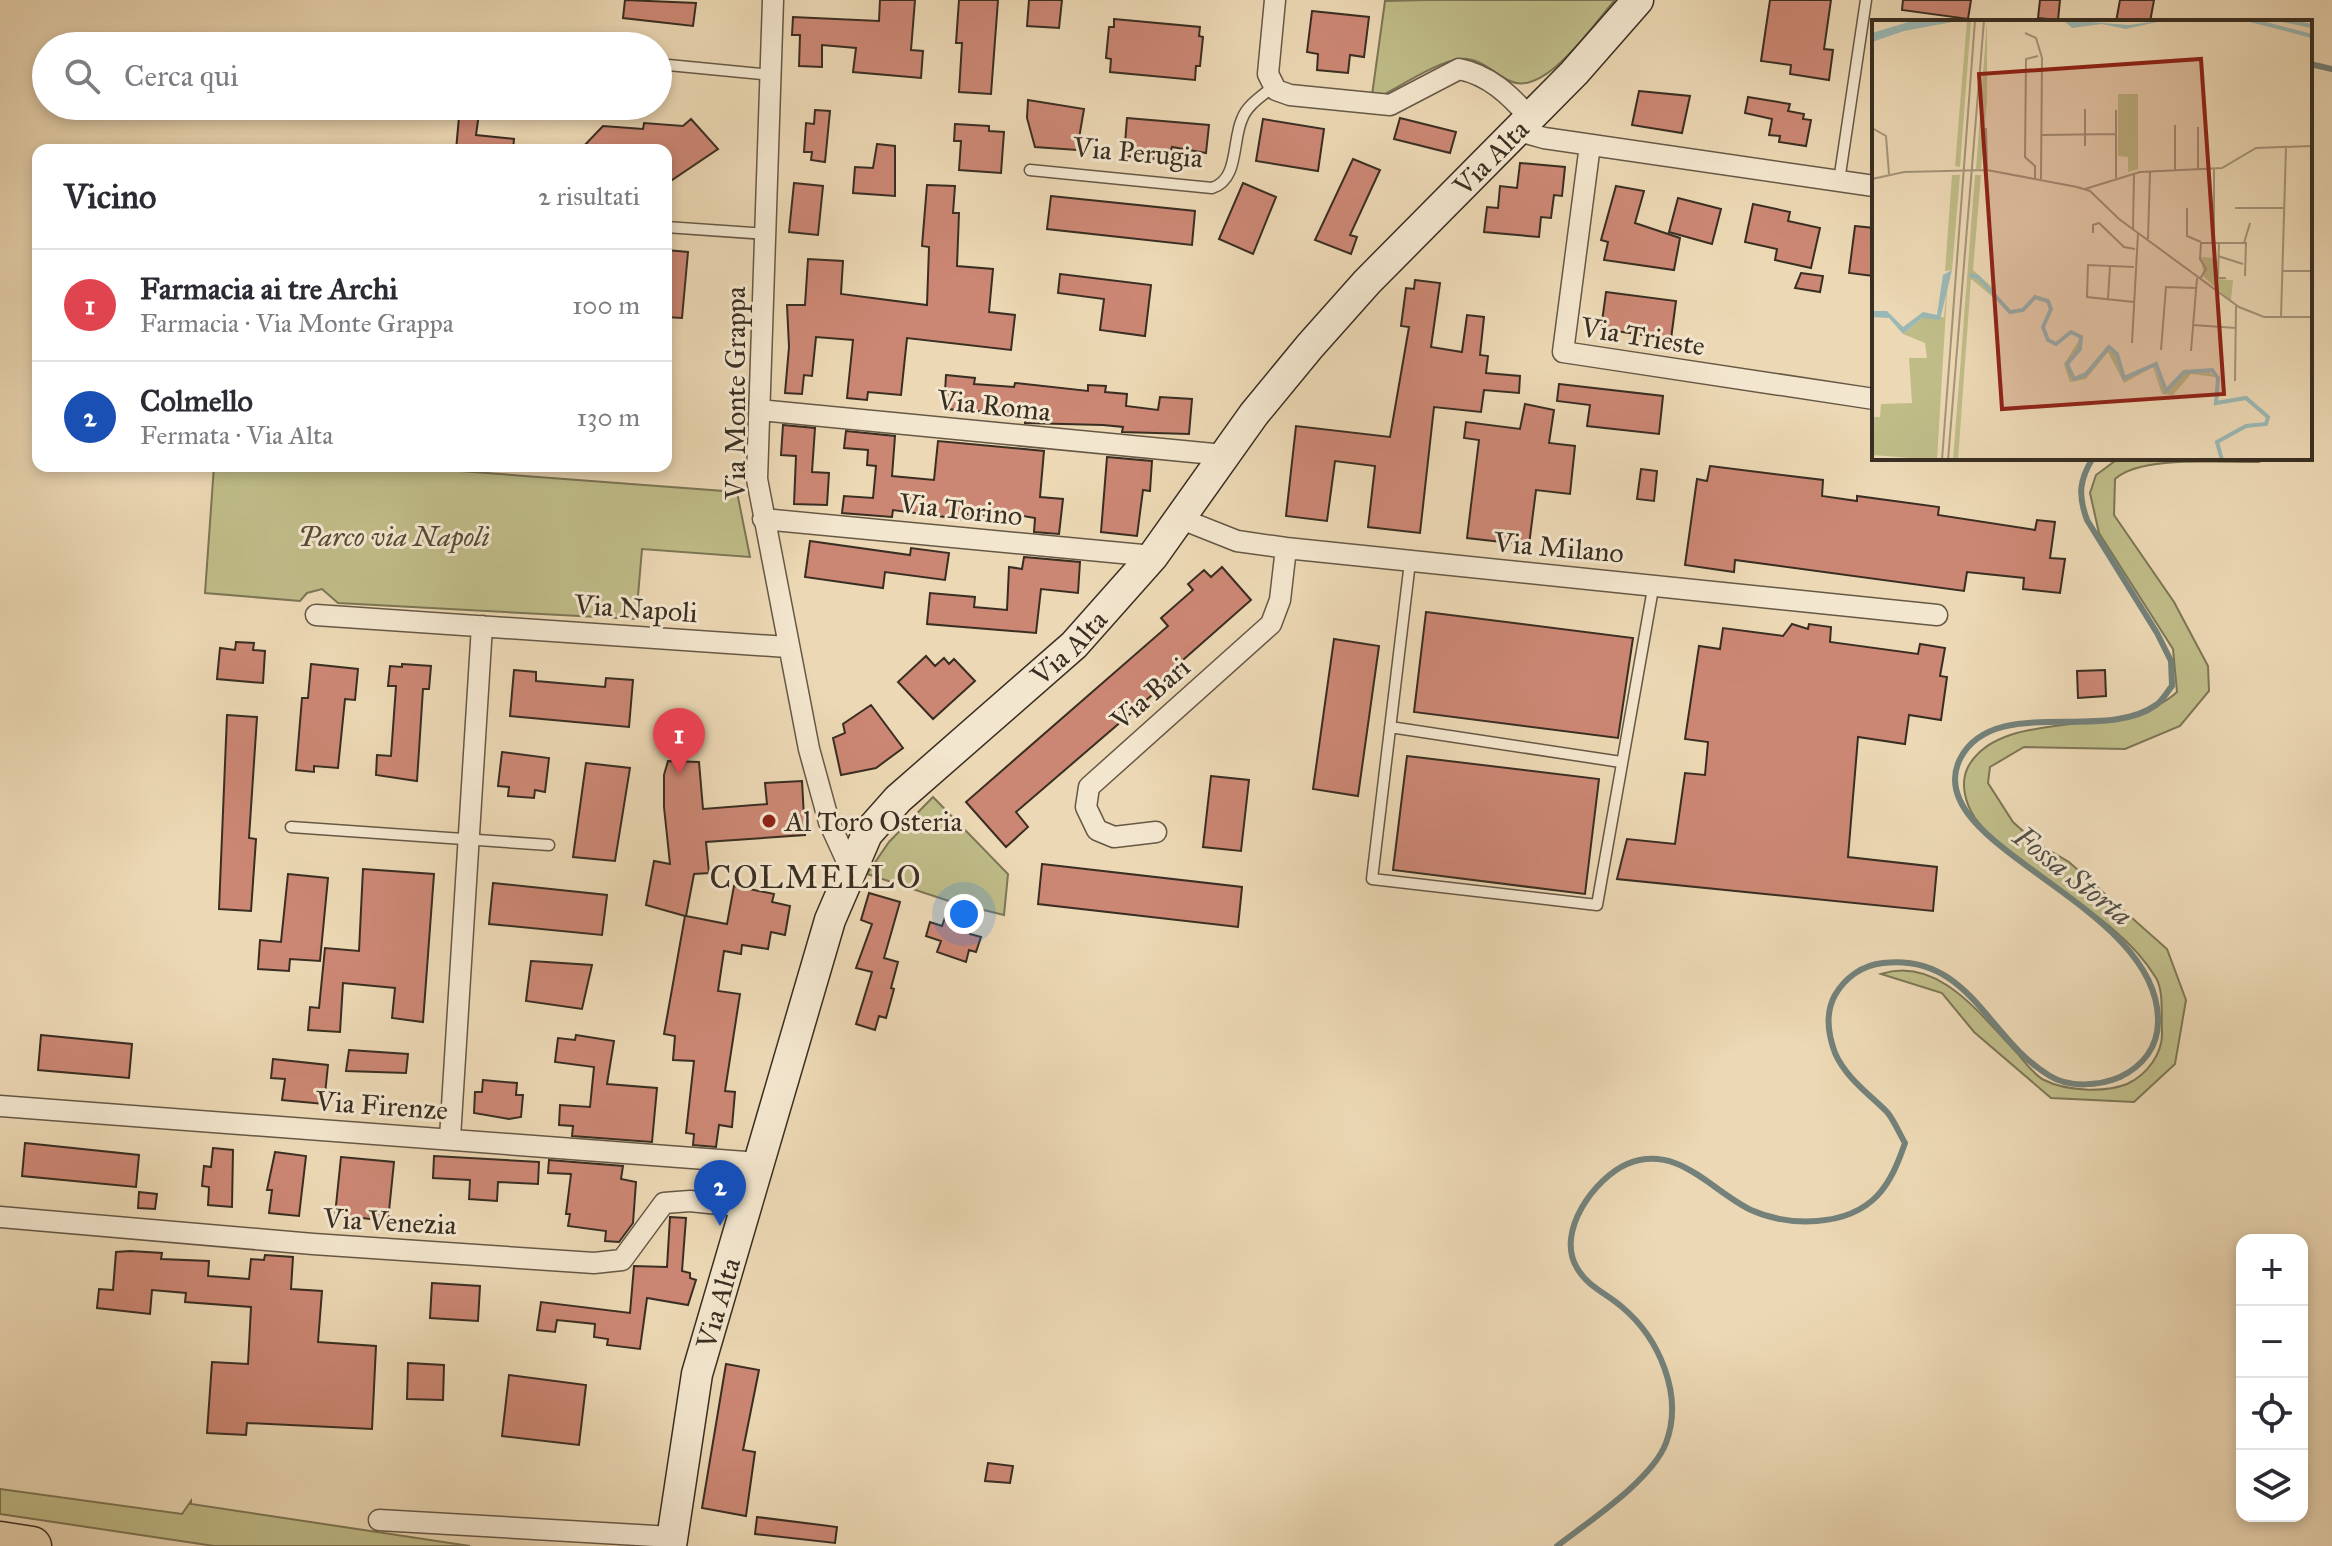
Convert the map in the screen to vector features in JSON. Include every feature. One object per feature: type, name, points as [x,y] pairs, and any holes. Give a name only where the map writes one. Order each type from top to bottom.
[{"type":"highway","points":[[0,1541],[32,1546]]},
{"type":"main road","name":"Via Alta","points":[[671,1542],[692,1394],[830,920],[867,834],[898,799],[1074,645],[1153,556],[1224,455],[1310,346],[1574,73],[1638,0]]},
{"type":"street","name":"Via Monte Grappa","points":[[773,0],[757,479],[787,647],[829,822],[851,870]]},
{"type":"street","points":[[1275,0],[1268,74],[1274,86],[1290,95],[1390,105],[1459,69],[1472,71],[1497,86],[1522,124],[1590,145],[1872,186]]},
{"type":"street","name":"Via Trieste","points":[[1590,145],[1563,352],[1872,399]]},
{"type":"street","name":"Via Roma","points":[[760,410],[1224,455]]},
{"type":"street","name":"Via Milano","points":[[1179,518],[1237,541],[1286,548],[1654,583],[1937,615]]},
{"type":"street","name":"Via Torino","points":[[763,519],[1153,556]]},
{"type":"street","name":"Via Bari","points":[[1156,832],[1114,837],[1097,830],[1086,807],[1089,787],[1271,624],[1280,600],[1286,548]]},
{"type":"street","name":"Via Napoli","points":[[316,615],[787,647]]},
{"type":"street","points":[[450,1138],[482,626]]},
{"type":"street","name":"Via Firenze","points":[[0,1106],[759,1163]]},
{"type":"street","name":"Via Venezia","points":[[0,1217],[313,1244],[594,1263],[622,1260],[664,1203],[747,1207]]},
{"type":"street","points":[[379,1520],[671,1542]]},
{"type":"lane","points":[[1839,181],[1866,0]]},
{"type":"lane","points":[[672,65],[772,75]]},
{"type":"lane","name":"Via Perugia","points":[[1030,170],[1212,188],[1222,185],[1229,174],[1240,121],[1247,109],[1274,86]]},
{"type":"lane","points":[[672,227],[766,234]]},
{"type":"lane","points":[[1410,562],[1372,879],[1597,905],[1621,762],[1629,739],[1654,583]]},
{"type":"lane","points":[[1390,727],[1621,762]]},
{"type":"lane","points":[[291,827],[549,845]]},
{"type":"green space","points":[[1615,0],[1568,56],[1538,79],[1524,83],[1510,81],[1480,63],[1461,59],[1433,68],[1383,95],[1372,95],[1385,1]]},
{"type":"green space","points":[[2116,460],[2262,460],[2162,463],[2127,471],[2115,479],[2114,515],[2174,602],[2208,666],[2209,691],[2180,726],[2125,749],[2024,747],[1990,767],[1988,783],[2013,822],[2035,842],[2069,862],[2167,949],[2186,1000],[2175,1064],[2134,1102],[2051,1098],[1974,1032],[1942,993],[1881,974],[1902,970],[1922,973],[1940,981],[1974,1007],[2037,1075],[2063,1087],[2107,1089],[2127,1084],[2141,1075],[2157,1055],[2162,1032],[2161,997],[2156,978],[2117,933],[1994,840],[1975,818],[1964,786],[1968,767],[1984,748],[2007,736],[2127,716],[2154,707],[2177,692],[2173,649],[2099,533],[2090,493],[2096,475]]},
{"type":"green space","name":"Parco via Napoli","points":[[214,472],[472,472],[737,492],[750,557],[642,549],[636,619],[338,603],[322,589],[307,593],[300,601],[205,593]]},
{"type":"green space","points":[[933,797],[1008,874],[1004,915],[955,903],[867,874],[889,842]]},
{"type":"green space","points":[[0,1489],[182,1514],[191,1501],[191,1504],[470,1546],[214,1546],[0,1514]]},
{"type":"building","points":[[625,0],[696,3],[693,26],[623,18]]},
{"type":"building","points":[[880,0],[915,0],[911,50],[923,51],[921,78],[853,72],[856,48],[822,45],[822,67],[799,66],[800,35],[792,35],[793,17],[879,21]]},
{"type":"building","points":[[959,0],[998,0],[991,94],[959,92],[962,43],[956,43]]},
{"type":"building","points":[[1029,0],[1062,0],[1059,28],[1027,26]]},
{"type":"building","points":[[1770,0],[1831,0],[1824,49],[1833,50],[1829,80],[1790,74],[1791,65],[1761,61]]},
{"type":"building","points":[[1903,0],[1971,0],[1968,19],[1902,10]]},
{"type":"building","points":[[2040,0],[2060,0],[2058,20],[2038,18]]},
{"type":"building","points":[[2120,0],[2154,0],[2150,20],[2116,20]]},
{"type":"building","points":[[1312,11],[1369,17],[1364,57],[1350,55],[1348,73],[1317,70],[1318,54],[1307,52]]},
{"type":"building","points":[[1114,19],[1200,27],[1199,36],[1203,37],[1195,80],[1110,72],[1111,59],[1106,58],[1109,27],[1114,27]]},
{"type":"building","points":[[1639,91],[1690,96],[1682,133],[1632,125]]},
{"type":"building","points":[[1748,97],[1790,104],[1788,111],[1804,114],[1803,119],[1811,120],[1806,146],[1779,142],[1780,136],[1769,135],[1772,119],[1745,113]]},
{"type":"building","points":[[1028,100],[1084,109],[1077,150],[1035,147],[1027,118]]},
{"type":"building","points":[[815,110],[830,111],[825,162],[811,160],[812,152],[804,152],[806,123],[814,124]]},
{"type":"building","points":[[1127,118],[1209,125],[1206,153],[1172,147],[1168,160],[1124,156]]},
{"type":"building","points":[[1400,118],[1456,132],[1450,153],[1394,139]]},
{"type":"building","points":[[691,119],[718,149],[672,180],[672,144],[586,144],[603,126],[643,129],[644,123],[683,126]]},
{"type":"building","points":[[1263,119],[1324,129],[1318,171],[1256,161]]},
{"type":"building","points":[[459,120],[478,120],[476,135],[514,139],[514,144],[457,144]]},
{"type":"building","points":[[955,124],[989,126],[989,131],[1004,132],[1001,173],[959,170],[961,141],[954,141]]},
{"type":"building","points":[[877,144],[895,146],[895,196],[853,193],[855,167],[873,168]]},
{"type":"building","points":[[1353,159],[1380,170],[1350,235],[1357,237],[1351,254],[1315,240]]},
{"type":"building","points":[[1520,163],[1565,167],[1562,196],[1554,195],[1551,218],[1541,217],[1539,237],[1484,232],[1487,207],[1498,208],[1500,186],[1517,188]]},
{"type":"building","points":[[794,183],[823,186],[818,235],[789,232]]},
{"type":"building","points":[[1243,183],[1276,197],[1253,254],[1219,239]]},
{"type":"building","points":[[927,185],[955,186],[953,213],[959,213],[957,266],[993,269],[989,312],[1015,315],[1011,350],[907,338],[901,395],[868,392],[867,400],[847,398],[853,340],[816,337],[812,376],[804,375],[802,394],[785,393],[789,347],[787,305],[805,305],[808,259],[843,261],[841,294],[927,305],[929,247],[922,246]]},
{"type":"building","points":[[1616,186],[1644,191],[1635,223],[1680,238],[1674,270],[1604,260],[1608,242],[1601,240]]},
{"type":"building","points":[[1051,196],[1195,211],[1192,245],[1047,229]]},
{"type":"building","points":[[1678,198],[1721,209],[1712,244],[1669,232]]},
{"type":"building","points":[[1753,204],[1790,212],[1788,221],[1820,228],[1811,268],[1775,260],[1777,249],[1745,242]]},
{"type":"building","points":[[1855,226],[1872,228],[1872,276],[1849,273]]},
{"type":"building","points":[[672,251],[688,252],[682,318],[672,317]]},
{"type":"building","points":[[1801,273],[1823,276],[1820,292],[1795,288]]},
{"type":"building","points":[[1060,274],[1151,285],[1145,336],[1100,330],[1104,299],[1058,293]]},
{"type":"building","points":[[1415,280],[1440,283],[1431,347],[1462,352],[1467,315],[1484,317],[1480,355],[1488,356],[1486,373],[1520,376],[1519,393],[1484,390],[1481,412],[1434,407],[1420,533],[1368,527],[1375,466],[1335,461],[1327,521],[1286,516],[1296,426],[1390,437],[1409,327],[1401,326],[1406,288],[1414,289]]},
{"type":"building","points":[[1606,292],[1676,301],[1671,339],[1601,329]]},
{"type":"building","points":[[946,375],[975,378],[974,384],[1014,387],[1015,383],[1088,391],[1088,385],[1106,386],[1105,392],[1127,394],[1126,406],[1158,410],[1160,397],[1192,399],[1189,434],[1122,432],[1123,427],[1103,425],[1025,423],[1026,414],[944,409]]},
{"type":"building","points":[[1559,384],[1663,396],[1659,434],[1587,426],[1590,405],[1557,401]]},
{"type":"building","points":[[1525,404],[1554,410],[1549,443],[1575,446],[1570,494],[1536,490],[1529,545],[1467,538],[1479,440],[1464,438],[1466,422],[1520,429]]},
{"type":"building","points":[[783,425],[815,428],[812,472],[829,473],[827,505],[794,504],[796,456],[781,455]]},
{"type":"building","points":[[846,431],[895,436],[892,476],[934,480],[938,441],[1044,451],[1040,497],[1063,499],[1059,534],[1034,532],[1035,518],[993,511],[992,516],[968,514],[968,520],[893,510],[892,517],[842,513],[844,496],[873,498],[876,466],[867,465],[868,450],[844,448]]},
{"type":"building","points":[[1107,457],[1152,461],[1150,491],[1143,490],[1137,536],[1101,532]]},
{"type":"building","points":[[1710,466],[1823,480],[1822,496],[1857,501],[1857,496],[1939,507],[1938,515],[2035,530],[2037,520],[2055,522],[2050,558],[2065,559],[2060,593],[2023,589],[2024,578],[1967,572],[1964,591],[1735,560],[1734,572],[1685,565],[1697,479],[1707,481]]},
{"type":"building","points":[[1641,469],[1657,471],[1654,501],[1637,499]]},
{"type":"building","points":[[810,541],[910,555],[911,548],[949,553],[945,580],[885,572],[883,588],[805,577]]},
{"type":"building","points":[[1024,557],[1080,562],[1078,593],[1041,589],[1036,633],[927,624],[930,593],[975,597],[974,607],[1007,610],[1009,567],[1022,569]]},
{"type":"building","points":[[1222,567],[1251,600],[1175,667],[1180,671],[1016,812],[1028,827],[1006,847],[966,802],[1168,626],[1161,618],[1193,590],[1188,584],[1204,570],[1211,577]]},
{"type":"building","points":[[1426,612],[1633,638],[1618,738],[1414,712]]},
{"type":"building","points":[[1792,624],[1808,629],[1809,624],[1831,627],[1830,642],[1918,654],[1920,644],[1945,648],[1940,676],[1947,677],[1941,720],[1909,715],[1905,744],[1858,737],[1848,857],[1937,867],[1933,911],[1617,879],[1627,839],[1675,844],[1685,773],[1705,775],[1708,742],[1685,739],[1699,646],[1720,649],[1723,628],[1783,636]]},
{"type":"building","points":[[1334,639],[1379,646],[1358,796],[1313,789]]},
{"type":"building","points":[[236,642],[254,643],[253,650],[265,651],[263,683],[217,679],[220,648],[235,650]]},
{"type":"building","points":[[926,656],[935,666],[944,658],[949,664],[954,659],[975,681],[933,719],[898,682]]},
{"type":"building","points":[[311,664],[358,669],[355,700],[345,699],[338,768],[314,766],[314,772],[296,770],[302,698],[308,698]]},
{"type":"building","points":[[402,664],[431,666],[429,689],[423,689],[417,781],[376,775],[377,755],[391,756],[396,686],[388,686],[390,666],[402,667]]},
{"type":"building","points":[[514,670],[536,672],[536,681],[605,687],[606,678],[633,680],[629,727],[510,716]]},
{"type":"building","points":[[2105,670],[2106,696],[2078,698],[2077,671]]},
{"type":"building","points":[[871,705],[903,748],[876,768],[841,775],[833,738],[845,733],[843,724]]},
{"type":"building","points":[[227,715],[257,717],[249,838],[256,839],[251,911],[219,909]]},
{"type":"building","points":[[502,752],[549,758],[545,792],[535,790],[534,798],[508,796],[509,787],[498,786]]},
{"type":"building","points":[[1407,756],[1599,779],[1585,894],[1393,870]]},
{"type":"building","points":[[668,761],[699,762],[703,809],[767,804],[765,783],[802,781],[805,835],[706,842],[709,873],[694,874],[686,916],[727,924],[734,886],[774,894],[772,902],[790,906],[785,935],[771,932],[768,949],[742,945],[741,954],[724,951],[718,991],[740,994],[725,1091],[735,1092],[732,1127],[719,1125],[716,1147],[693,1145],[694,1134],[686,1133],[694,1061],[673,1060],[675,1036],[664,1034],[685,916],[646,905],[654,861],[670,864],[664,807],[664,775]]},
{"type":"building","points":[[586,763],[630,768],[615,861],[573,857]]},
{"type":"building","points":[[1211,776],[1249,780],[1241,851],[1203,847]]},
{"type":"building","points":[[1042,864],[1242,887],[1238,927],[1038,904]]},
{"type":"building","points":[[363,869],[434,874],[423,1022],[392,1018],[395,988],[343,983],[340,1032],[308,1030],[310,1007],[319,1008],[325,948],[359,951]]},
{"type":"building","points":[[288,874],[328,878],[320,961],[290,959],[289,971],[258,969],[260,940],[281,942]]},
{"type":"building","points":[[493,883],[607,895],[602,935],[489,924]]},
{"type":"building","points":[[869,893],[900,902],[884,958],[898,962],[891,988],[894,989],[886,1018],[879,1016],[875,1030],[856,1024],[872,972],[856,968],[872,924],[861,920]]},
{"type":"building","points":[[948,909],[975,918],[970,934],[981,937],[976,952],[969,950],[966,962],[937,952],[941,941],[926,936],[930,922],[942,926]]},
{"type":"building","points":[[531,961],[592,965],[582,1009],[526,1001]]},
{"type":"building","points":[[41,1035],[132,1044],[129,1078],[38,1070]]},
{"type":"building","points":[[576,1035],[614,1041],[607,1084],[657,1088],[652,1142],[572,1136],[573,1126],[559,1125],[560,1105],[590,1107],[594,1067],[555,1062],[558,1038],[575,1040]]},
{"type":"building","points":[[349,1050],[408,1054],[406,1073],[346,1071]]},
{"type":"building","points":[[273,1059],[328,1065],[324,1104],[282,1100],[285,1079],[271,1078]]},
{"type":"building","points":[[483,1080],[517,1083],[516,1095],[523,1095],[521,1117],[509,1119],[474,1113],[475,1092],[482,1092]]},
{"type":"building","points":[[25,1143],[139,1155],[136,1187],[22,1176]]},
{"type":"building","points":[[213,1148],[233,1150],[232,1207],[208,1205],[209,1187],[202,1186],[204,1166],[211,1167]]},
{"type":"building","points":[[275,1152],[306,1156],[299,1216],[269,1213],[272,1190],[267,1190]]},
{"type":"building","points":[[434,1156],[539,1162],[538,1184],[498,1182],[497,1201],[469,1199],[470,1180],[433,1178]]},
{"type":"building","points":[[341,1157],[394,1162],[388,1221],[335,1215]]},
{"type":"building","points":[[549,1160],[623,1166],[621,1179],[636,1182],[633,1223],[619,1242],[605,1241],[606,1231],[568,1226],[570,1214],[566,1214],[571,1174],[548,1173]]},
{"type":"building","points":[[139,1192],[157,1194],[155,1209],[138,1208]]},
{"type":"building","points":[[670,1217],[686,1218],[682,1271],[690,1273],[690,1278],[696,1280],[688,1305],[647,1298],[640,1349],[607,1345],[608,1339],[594,1337],[595,1324],[557,1320],[555,1332],[537,1330],[541,1302],[630,1313],[634,1266],[667,1267]]},
{"type":"building","points":[[116,1252],[162,1253],[161,1259],[209,1261],[208,1276],[249,1279],[251,1259],[264,1260],[265,1255],[293,1257],[291,1289],[322,1291],[318,1342],[376,1346],[372,1429],[247,1423],[246,1435],[207,1433],[212,1362],[248,1364],[251,1307],[185,1302],[186,1293],[152,1290],[150,1314],[97,1308],[99,1289],[113,1290]]},
{"type":"building","points":[[432,1283],[480,1286],[478,1321],[430,1318]]},
{"type":"building","points":[[408,1363],[444,1365],[443,1400],[407,1399]]},
{"type":"building","points":[[726,1364],[759,1370],[743,1450],[755,1452],[746,1516],[702,1508]]},
{"type":"building","points":[[509,1375],[586,1385],[579,1445],[502,1436]]},
{"type":"building","points":[[988,1463],[1013,1466],[1010,1483],[985,1481]]},
{"type":"building","points":[[757,1517],[837,1527],[835,1543],[755,1534]]},
{"type":"waterway","name":"Fossa Storta","points":[[2312,64],[2332,69]]},
{"type":"waterway","name":"Fossa Storta","points":[[1557,1546],[1634,1486],[1659,1457],[1671,1425],[1670,1387],[1657,1351],[1635,1320],[1581,1275],[1572,1254],[1571,1239],[1575,1223],[1591,1194],[1603,1181],[1627,1164],[1645,1159],[1662,1160],[1693,1172],[1736,1202],[1766,1216],[1817,1221],[1834,1219],[1865,1206],[1886,1184],[1905,1143],[1887,1112],[1840,1062],[1831,1038],[1829,1016],[1835,995],[1844,983],[1855,973],[1875,964],[1913,963],[1937,971],[1976,1002],[2028,1060],[2058,1080],[2094,1084],[2120,1077],[2136,1067],[2152,1047],[2158,1021],[2148,979],[2121,942],[2084,909],[2004,849],[1973,820],[1956,790],[1960,759],[1976,740],[1997,728],[2023,723],[2134,716],[2156,705],[2172,686],[2171,661],[2157,633],[2087,520],[2081,488],[2092,460]]},
{"type":"place","name":"Farmacia ai tre Archi","points":[[679,774]]},
{"type":"place","name":"Al Toro Osteria","points":[[769,821]]},
{"type":"place","name":"Colmello","points":[[720,1226]]},
{"type":"district","name":"COLMELLO","points":[[816,877]]}]
